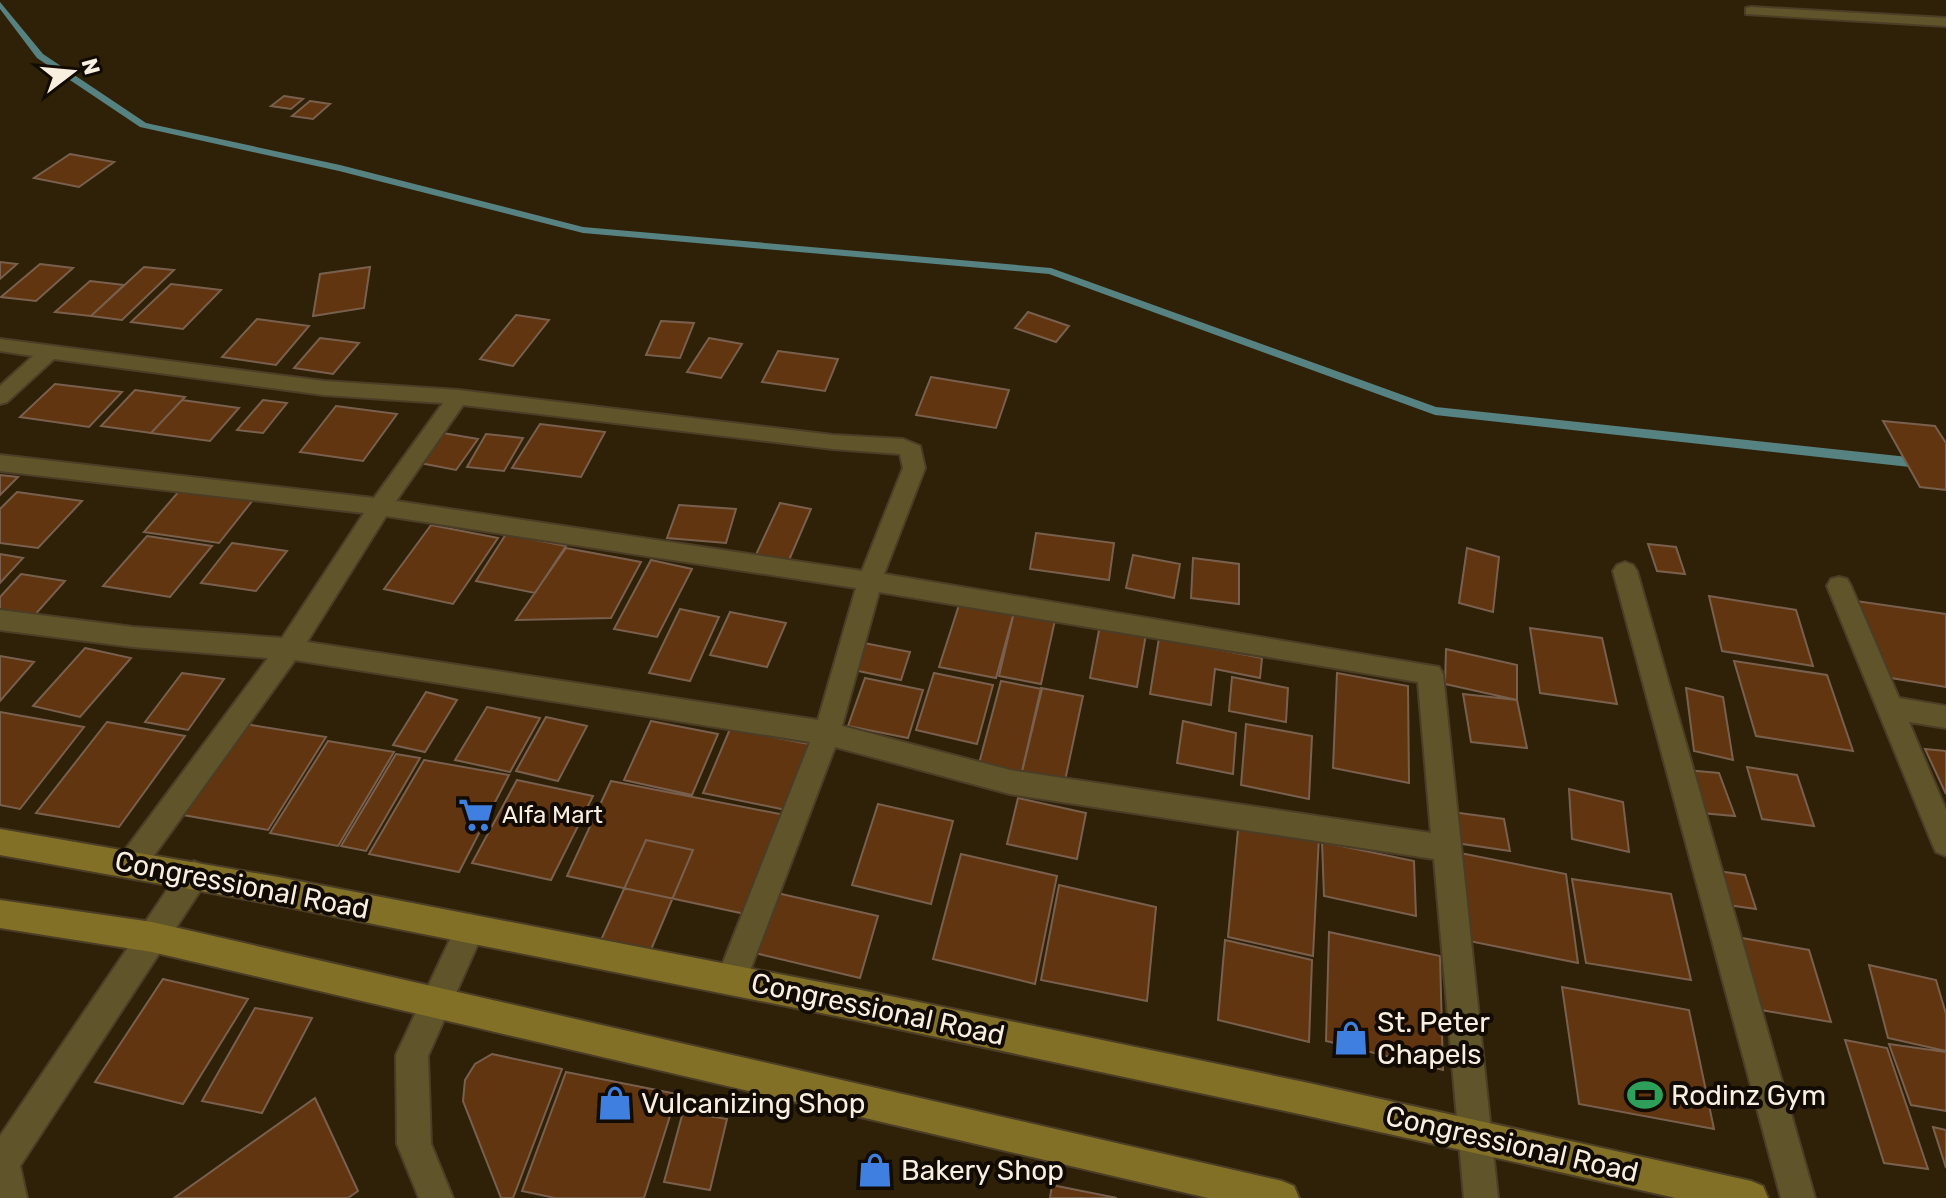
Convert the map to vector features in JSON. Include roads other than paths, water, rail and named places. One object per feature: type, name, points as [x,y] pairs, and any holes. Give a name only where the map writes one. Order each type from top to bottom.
[{"type":"main road","name":"Congressional Road","points":[[0,842],[132,863],[732,978],[1475,1134],[1751,1198]]},
{"type":"main road","points":[[0,914],[152,937],[1282,1198]]},
{"type":"street","points":[[1751,11],[1946,22]]},
{"type":"street","points":[[0,345],[324,388],[458,397],[909,449],[914,453],[914,468],[870,581],[827,733],[732,978]]},
{"type":"street","points":[[0,397],[50,351]]},
{"type":"street","points":[[132,863],[289,649],[380,507],[458,397]]},
{"type":"street","points":[[0,463],[380,507],[870,581],[1430,674],[1481,1198]]},
{"type":"street","points":[[1625,571],[1798,1198]]},
{"type":"street","points":[[1839,586],[1946,843]]},
{"type":"street","points":[[0,620],[133,637],[289,649],[827,733],[1010,782],[1447,848]]},
{"type":"street","points":[[1892,708],[1946,717]]},
{"type":"street","points":[[10,1198],[1,1165],[194,875]]},
{"type":"street","points":[[436,1198],[414,1144],[412,1055],[470,928]]},
{"type":"waterway","points":[[0,4],[40,56],[143,125],[340,168],[583,230],[1051,271],[1435,411],[1946,466]]},
{"type":"place","name":"Alfa Mart","points":[[476,815]]},
{"type":"place","name":"St. Peter Chapels","points":[[1351,1038]]},
{"type":"place","name":"Rodinz Gym","points":[[1645,1095]]},
{"type":"place","name":"Vulcanizing Shop","points":[[615,1103]]},
{"type":"place","name":"Bakery Shop","points":[[875,1170]]}]
